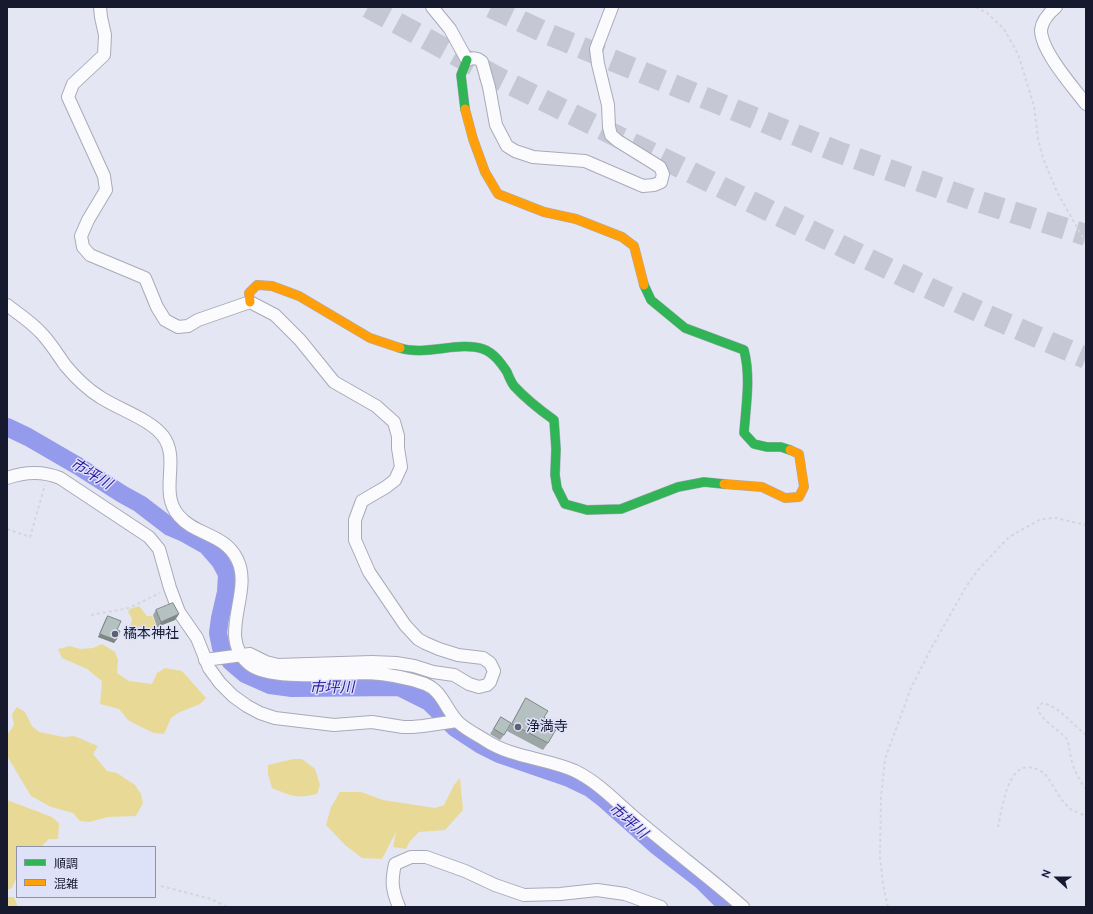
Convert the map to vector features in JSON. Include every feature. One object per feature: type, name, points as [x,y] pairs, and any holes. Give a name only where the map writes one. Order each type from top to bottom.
[{"type":"street","points":[[100,7],[105,35],[104,56],[73,84],[68,97],[104,176],[106,190],[88,220],[81,236],[83,247],[90,255],[145,278],[157,307],[165,320],[178,327],[188,326],[198,320],[250,302],[275,315],[300,340],[334,382],[376,406],[394,422],[398,436],[401,467],[395,480],[362,501],[355,520],[355,540],[369,572],[404,625],[415,636],[422,642],[435,648],[458,655],[477,656],[488,660],[493,666],[494,674],[487,685],[478,687],[469,684],[454,675],[433,672],[406,664],[372,662],[278,665],[266,662],[250,654],[205,660]]},
{"type":"street","points":[[432,7],[450,29],[467,60]]},
{"type":"street","points":[[250,302],[249,292],[257,285],[272,286],[299,296],[370,338],[407,350],[434,350],[468,347],[482,349],[493,354],[506,370],[513,384],[533,404],[554,420],[556,449],[555,475],[557,488],[565,504],[586,510],[621,508],[678,487],[704,482],[762,487],[784,498],[799,497],[804,487],[799,454],[781,447],[767,447],[754,444],[744,433],[748,372],[747,359],[744,350],[685,328],[650,300],[644,287],[634,246],[622,237],[576,219],[544,212],[498,194],[485,172],[473,139],[466,113],[460,75],[467,60],[474,58],[482,62],[489,87],[496,126],[507,146],[515,151],[533,157],[585,161],[643,186],[654,185],[661,182],[663,174],[660,167],[611,135],[608,105],[596,50],[612,7]]},
{"type":"street","points":[[1056,7],[1047,15],[1041,29],[1044,44],[1057,66],[1086,104]]},
{"type":"street","points":[[7,305],[27,319],[39,331],[72,372],[85,385],[106,400],[150,424],[164,437],[171,454],[168,490],[174,509],[179,516],[189,524],[229,546],[239,562],[242,584],[234,627],[241,656],[250,665],[256,669],[280,675],[373,674],[418,682],[430,687],[440,695],[457,721],[496,747],[562,766],[586,777],[743,907]]},
{"type":"street","points":[[7,478],[21,474],[48,474],[65,480],[149,536],[159,549],[170,588],[179,612],[197,638],[205,660],[220,683],[233,696],[257,711],[275,718],[334,725],[372,722],[403,727],[423,726],[457,721]]},
{"type":"street","points":[[399,907],[391,878],[395,864],[411,857],[426,857],[524,895],[560,894],[598,890],[625,894],[661,907]]},
{"type":"path","points":[[976,7],[987,13],[1004,29],[1018,54],[1034,106],[1042,158],[1057,192],[1086,243]]},
{"type":"path","points":[[7,529],[30,537],[48,474]]},
{"type":"path","points":[[888,907],[883,885],[880,856],[885,759],[911,688],[933,645],[973,576],[1009,537],[1041,519],[1056,518],[1086,525]]},
{"type":"path","points":[[91,615],[129,608],[170,588]]},
{"type":"path","points":[[129,630],[150,619]]},
{"type":"path","points":[[1086,735],[1050,705],[1043,703],[1038,706],[1040,715],[1061,733],[1069,743],[1070,753],[1079,780],[1086,789]]},
{"type":"path","points":[[998,827],[1006,792],[1010,782],[1020,768],[1029,767],[1043,772],[1062,799],[1072,809],[1086,816]]},
{"type":"path","points":[[161,886],[211,899],[227,907]]},
{"type":"shaded area","points":[[139,606],[147,616],[152,616],[157,628],[143,634],[137,630],[129,635],[126,631],[131,624],[132,619],[128,612],[131,608]]},
{"type":"shaded area","points":[[102,644],[115,652],[118,660],[117,673],[129,681],[152,684],[157,673],[165,668],[182,671],[206,698],[200,704],[178,713],[171,718],[164,734],[154,733],[137,725],[128,720],[119,709],[100,704],[102,681],[87,669],[62,658],[58,649],[70,646],[80,649],[93,648]]},
{"type":"shaded area","points":[[17,707],[25,712],[32,726],[39,732],[64,737],[74,736],[98,746],[93,754],[107,771],[117,773],[135,785],[141,794],[143,803],[136,816],[108,817],[89,822],[80,821],[73,813],[51,807],[31,796],[7,756],[7,735],[14,725],[12,714]]},
{"type":"shaded area","points":[[293,759],[302,759],[315,769],[320,785],[317,794],[294,796],[272,788],[268,774],[268,765]]},
{"type":"shaded area","points":[[460,778],[463,810],[445,830],[419,832],[410,841],[406,849],[393,847],[396,832],[382,859],[362,858],[345,845],[326,825],[331,807],[340,792],[361,792],[383,800],[435,808],[444,805],[454,785]]},
{"type":"shaded area","points":[[7,800],[52,817],[59,823],[58,839],[49,839],[42,846],[16,846],[16,878],[12,888],[7,890]]},
{"type":"shaded area","points":[[7,897],[14,897],[18,907],[7,907]]},
{"type":"building","points":[[173,603],[179,614],[161,622],[156,610]]},
{"type":"building","points":[[108,616],[121,621],[117,630],[120,631],[116,640],[100,634]]},
{"type":"building","points":[[526,698],[548,711],[544,717],[558,726],[548,743],[512,724]]},
{"type":"building","points":[[501,717],[511,723],[504,735],[494,729]]},
{"type":"waterway","name":"市坪川","points":[[7,427],[28,437],[78,466],[140,504],[170,527],[207,546],[220,561],[227,574],[226,592],[218,633],[221,648],[231,662],[245,674],[270,685],[292,688],[399,687],[429,702],[455,728],[481,745],[499,754],[569,778],[590,788],[658,847],[702,881],[728,907]]},
{"type":"tunnel","points":[[368,7],[502,80],[901,275],[986,315],[1086,358]]},
{"type":"tunnel","points":[[491,7],[548,34],[838,152],[977,201],[1086,235]]},
{"type":"traffic: fast","points":[[465,109],[461,75],[467,60]]},
{"type":"traffic: fast","points":[[644,285],[651,300],[685,328],[744,350],[748,381],[744,433],[754,444],[767,447],[781,447],[790,450]]},
{"type":"traffic: fast","points":[[400,348],[421,350],[474,347],[483,349],[494,356],[507,372],[514,386],[533,404],[554,420],[556,449],[555,475],[557,488],[565,504],[587,510],[621,509],[678,487],[704,482],[724,484]]},
{"type":"traffic: slow","points":[[465,109],[473,139],[485,172],[498,194],[544,212],[576,219],[622,237],[634,246],[644,285]]},
{"type":"traffic: slow","points":[[250,302],[249,293],[257,285],[272,286],[299,296],[370,338],[400,348]]},
{"type":"traffic: slow","points":[[724,484],[762,487],[785,498],[799,497],[804,487],[799,454],[790,450]]},
{"type":"place","name":"橘本神社","points":[[115,634]]},
{"type":"place","name":"浄満寺","points":[[518,727]]}]
